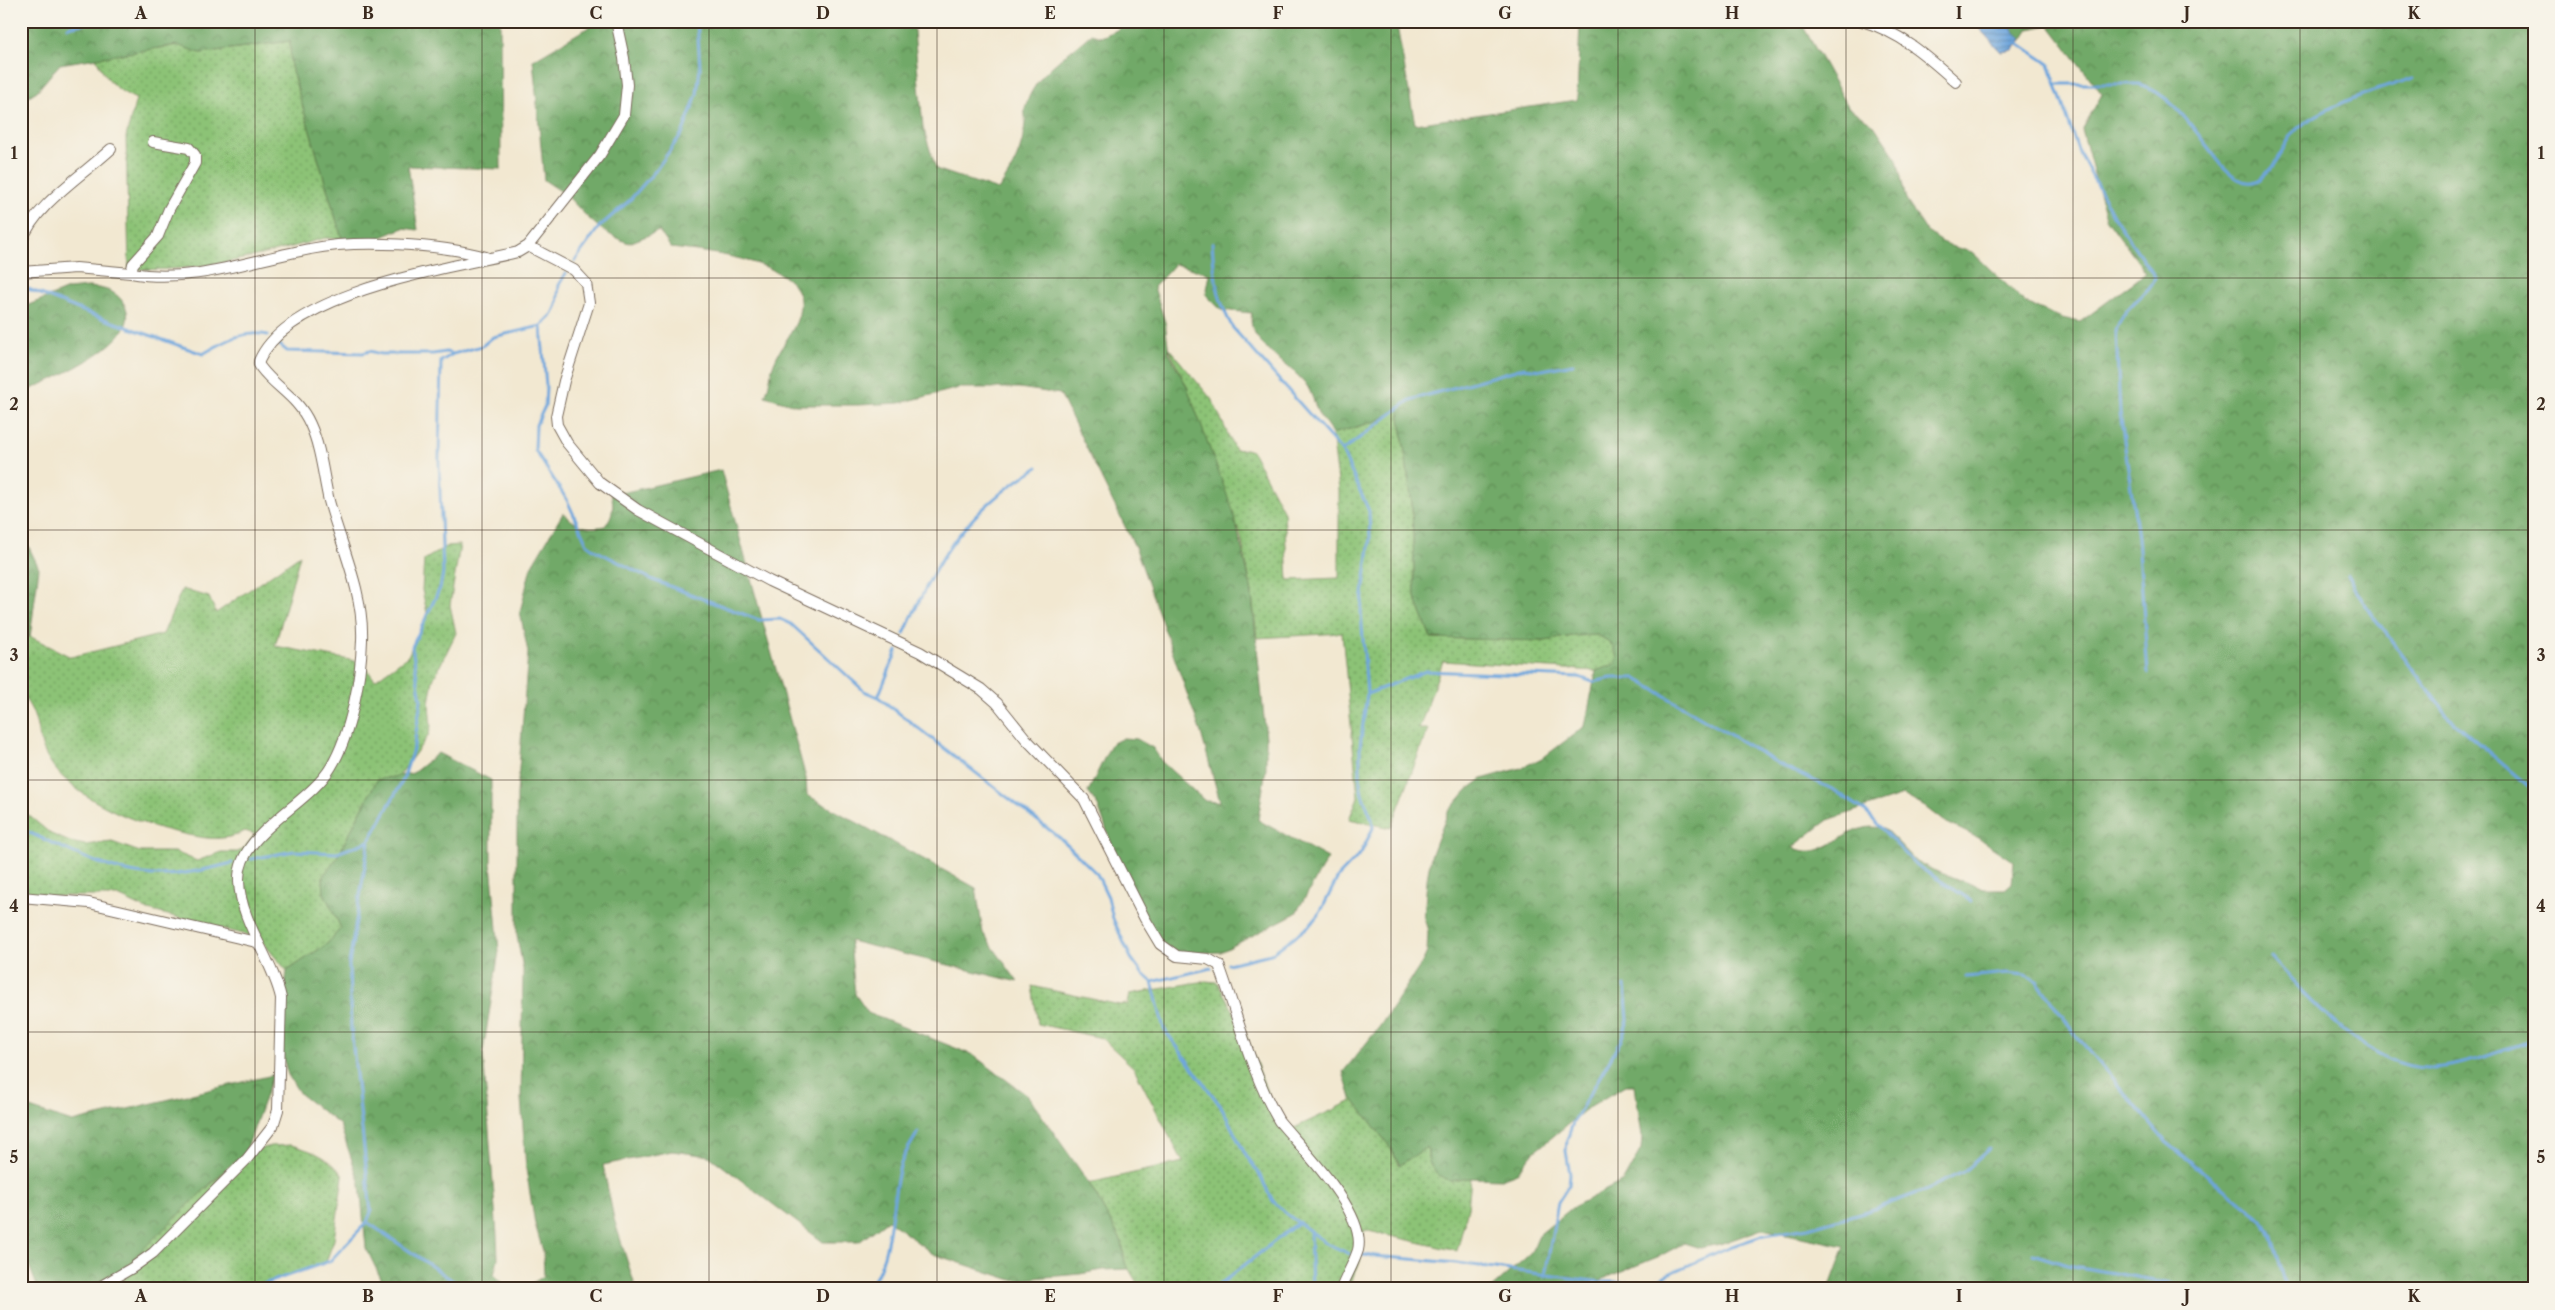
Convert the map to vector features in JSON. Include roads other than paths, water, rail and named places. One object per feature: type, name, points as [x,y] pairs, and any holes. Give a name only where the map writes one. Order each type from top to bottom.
[{"type":"street","points":[[96,1289],[154,1253],[247,1159],[273,1126],[278,1110],[281,998],[279,988],[256,942],[239,883],[242,860],[267,829],[302,800],[331,768],[347,729],[362,641],[362,624],[355,590],[329,499],[319,450],[310,424],[293,399],[260,367],[259,361],[276,338],[323,306],[381,285],[487,257],[518,252],[528,246],[600,155],[624,115],[627,105],[627,86],[624,58],[616,21]]},
{"type":"street","points":[[1862,21],[1879,26],[1916,47],[1956,82]]},
{"type":"street","points":[[131,273],[133,264],[158,236],[169,209],[195,163],[195,155],[189,148],[154,142]]},
{"type":"street","points":[[21,243],[39,215],[63,188],[92,167],[111,149]]},
{"type":"street","points":[[21,272],[25,274],[76,268],[182,275],[242,266],[309,249],[354,244],[450,250],[487,257]]},
{"type":"street","points":[[528,246],[574,270],[586,283],[589,303],[564,381],[556,416],[558,425],[567,443],[600,484],[638,510],[768,581],[920,652],[981,689],[997,703],[1026,739],[1084,799],[1145,919],[1160,944],[1177,956],[1208,959],[1219,965],[1248,1049],[1270,1104],[1279,1121],[1352,1212],[1358,1236],[1358,1249],[1341,1289]]},
{"type":"street","points":[[21,897],[97,905],[256,942]]},
{"type":"water","points":[[1972,21],[2004,21],[2022,40],[2013,50],[2001,52]]},
{"type":"water","points":[[757,1282],[771,1289],[720,1289]]},
{"type":"waterway","points":[[68,27],[96,21]]},
{"type":"waterway","points":[[575,261],[599,227],[629,201],[656,170],[683,132],[697,94],[700,68],[697,21]]},
{"type":"waterway","points":[[2017,42],[2049,64],[2078,150],[2114,217],[2155,277],[2148,289],[2124,314],[2116,331],[2120,412],[2138,537],[2148,673]]},
{"type":"waterway","points":[[2056,84],[2139,84],[2160,94],[2178,109],[2229,172],[2238,179],[2249,182],[2258,180],[2266,174],[2292,135],[2310,119],[2353,98],[2413,78]]},
{"type":"waterway","points":[[1212,243],[1217,287],[1223,308],[1233,328],[1342,451],[1369,511],[1370,538],[1361,611],[1367,694],[1360,746],[1360,783],[1362,794],[1372,819],[1373,828],[1361,853],[1338,877],[1321,911],[1309,926],[1271,954],[1228,964]]},
{"type":"waterway","points":[[249,1289],[330,1261],[367,1222],[371,1212],[351,1028],[349,964],[369,841],[403,780],[414,746],[421,700],[412,647],[440,588],[443,573],[439,460],[441,361],[453,354],[482,346],[493,337],[541,326],[553,314],[557,305],[559,285],[566,273]]},
{"type":"waterway","points":[[21,286],[93,315],[203,354],[226,341],[242,335],[268,335]]},
{"type":"waterway","points":[[541,326],[546,386],[545,406],[536,425],[535,450],[567,500],[587,544],[653,580],[759,620],[780,619],[791,624],[864,691],[878,697],[1060,838],[1097,874],[1108,897],[1113,919],[1131,958],[1142,973],[1152,982],[1164,1029],[1222,1108],[1244,1152],[1258,1172],[1273,1201],[1285,1213],[1328,1244],[1350,1254]]},
{"type":"waterway","points":[[275,341],[287,351],[363,353],[370,351],[381,354],[433,354],[446,352],[453,354]]},
{"type":"waterway","points":[[1342,451],[1410,400],[1523,368],[1542,370],[1573,364]]},
{"type":"waterway","points":[[904,634],[929,581],[956,538],[990,502],[1012,484],[1038,467]]},
{"type":"waterway","points":[[2347,575],[2365,605],[2449,718],[2534,791]]},
{"type":"waterway","points":[[878,697],[897,651]]},
{"type":"waterway","points":[[1367,694],[1426,671],[1579,677],[1593,682],[1612,678],[1635,678],[1779,764],[1834,790],[1864,810],[1916,865],[1972,901]]},
{"type":"waterway","points":[[21,829],[85,858],[135,873],[172,875],[232,863]]},
{"type":"waterway","points":[[251,859],[294,851],[337,853],[369,841]]},
{"type":"waterway","points":[[2271,957],[2303,992],[2342,1029],[2385,1057],[2408,1065],[2430,1068],[2456,1065],[2534,1040]]},
{"type":"waterway","points":[[1152,982],[1211,968]]},
{"type":"waterway","points":[[1966,977],[2008,973],[2025,975],[2037,981],[2079,1039],[2165,1141],[2263,1220],[2270,1234],[2286,1289]]},
{"type":"waterway","points":[[1545,1276],[1558,1202],[1569,1185],[1567,1140],[1573,1123],[1621,1040],[1628,1020],[1625,986]]},
{"type":"waterway","points":[[867,1289],[875,1279],[886,1249],[900,1166],[905,1153],[918,1132]]},
{"type":"waterway","points":[[1362,1255],[1457,1263],[1601,1282],[1651,1282],[1729,1247],[1765,1235],[1808,1228],[1877,1208],[1923,1191],[1963,1172],[1989,1149]]},
{"type":"waterway","points":[[367,1222],[465,1289]]},
{"type":"waterway","points":[[1214,1289],[1299,1222]]},
{"type":"waterway","points":[[1310,1231],[1312,1289]]},
{"type":"waterway","points":[[2033,1254],[2067,1265],[2206,1289]]}]
